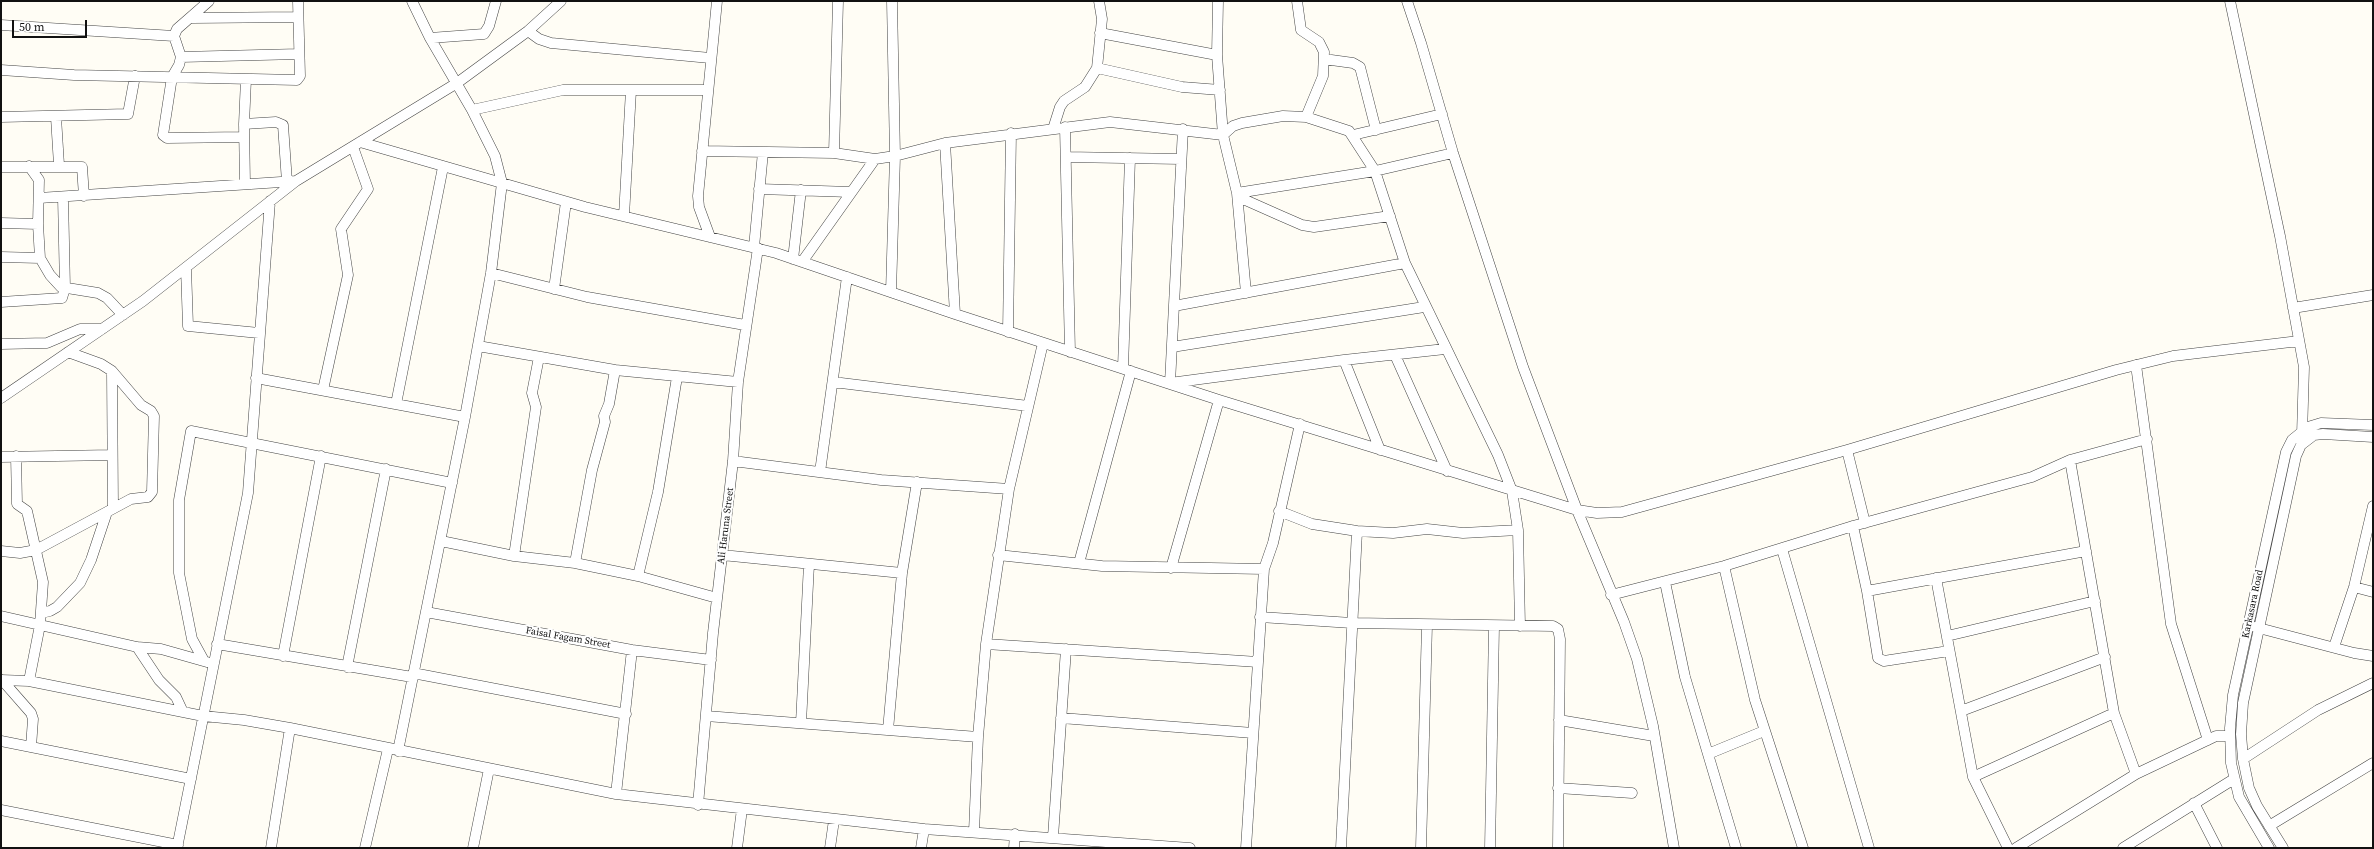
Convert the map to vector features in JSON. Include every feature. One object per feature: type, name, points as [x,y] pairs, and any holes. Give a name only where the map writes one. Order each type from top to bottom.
[{"type":"street","points":[[209,1],[177,30],[174,36],[181,57],[172,77],[163,135],[167,138],[244,137]]},
{"type":"street","points":[[1,70],[134,76],[297,80],[300,76],[298,1]]},
{"type":"street","points":[[366,848],[412,675],[441,541],[491,273],[502,183],[495,156],[472,110],[430,38],[412,1]]},
{"type":"street","points":[[430,38],[484,34],[489,26],[496,1]]},
{"type":"street","points":[[1,398],[123,315],[186,268],[270,201],[291,181],[457,83],[528,30],[561,1]]},
{"type":"street","points":[[710,237],[699,207],[698,196],[706,90],[716,1]]},
{"type":"street","points":[[834,153],[838,1]]},
{"type":"street","points":[[891,292],[895,156],[892,1]]},
{"type":"street","points":[[1053,128],[1060,107],[1064,101],[1084,87],[1097,68],[1102,19],[1099,1]]},
{"type":"street","points":[[1222,1],[1218,1],[1217,55],[1223,135],[1236,193],[1246,293]]},
{"type":"street","points":[[1297,1],[1301,30],[1320,42],[1324,59],[1323,76],[1306,117]]},
{"type":"street","points":[[1407,1],[1442,114],[1452,153],[1523,367],[1576,510],[1611,595],[1624,622],[1637,659],[1654,736],[1674,848]]},
{"type":"street","points":[[2230,1],[2304,367],[2302,444]]},
{"type":"street","points":[[192,18],[298,17]]},
{"type":"street","points":[[1,25],[174,36]]},
{"type":"street","points":[[528,30],[539,39],[551,43],[710,58]]},
{"type":"street","points":[[1100,33],[1217,55]]},
{"type":"street","points":[[181,57],[299,54]]},
{"type":"street","points":[[1324,59],[1353,63],[1360,67],[1376,130]]},
{"type":"street","points":[[1097,68],[1182,87],[1220,90]]},
{"type":"street","points":[[1,117],[56,117],[128,114],[134,76]]},
{"type":"street","points":[[246,79],[244,124],[246,184]]},
{"type":"street","points":[[624,216],[631,90]]},
{"type":"street","points":[[472,110],[558,91],[706,90]]},
{"type":"street","points":[[1353,135],[1442,114]]},
{"type":"street","points":[[56,117],[59,166]]},
{"type":"street","points":[[702,151],[834,153],[875,158],[895,156],[945,143],[1011,133],[1110,122],[1223,135],[1233,126],[1265,117],[1306,117],[1343,128],[1353,135],[1375,171],[1405,263],[1424,306],[1498,455],[1512,491],[1518,530],[1520,626]]},
{"type":"street","points":[[244,124],[276,122],[282,125],[291,181]]},
{"type":"street","points":[[1065,127],[1070,352]]},
{"type":"street","points":[[1170,383],[1183,130]]},
{"type":"street","points":[[1008,332],[1011,133]]},
{"type":"street","points":[[945,143],[955,314]]},
{"type":"street","points":[[356,144],[502,183],[566,202],[756,248],[797,260],[1008,332],[1219,400],[1512,491],[1576,510],[1597,513],[1622,512],[1847,450],[2136,365],[2173,356],[2299,341]]},
{"type":"street","points":[[323,390],[348,275],[341,230],[368,189],[356,144]]},
{"type":"street","name":"Ali Haruna Street","points":[[698,805],[717,598],[733,461],[738,382],[756,248],[759,189],[763,152]]},
{"type":"street","points":[[1236,193],[1375,171],[1452,153]]},
{"type":"street","points":[[1066,157],[1182,159]]},
{"type":"street","points":[[797,260],[852,192],[875,158]]},
{"type":"street","points":[[1079,563],[1127,370],[1130,158]]},
{"type":"street","points":[[29,166],[39,180],[38,224],[40,258],[58,285],[65,288],[98,293],[107,298],[123,315]]},
{"type":"street","points":[[1,167],[82,167],[84,196]]},
{"type":"street","points":[[396,404],[443,167]]},
{"type":"street","points":[[39,198],[291,181]]},
{"type":"street","points":[[759,189],[852,192]]},
{"type":"street","points":[[797,260],[801,190]]},
{"type":"street","points":[[1236,193],[1243,199],[1302,225],[1314,226],[1390,216]]},
{"type":"street","points":[[1,302],[61,299],[65,288],[63,197]]},
{"type":"street","points":[[1,810],[178,846],[203,716],[209,662],[217,644],[248,493],[270,201]]},
{"type":"street","points":[[554,288],[566,202]]},
{"type":"street","points":[[1,223],[38,224]]},
{"type":"street","points":[[1,257],[40,258]]},
{"type":"street","points":[[1174,306],[1405,263]]},
{"type":"street","points":[[186,268],[188,326],[259,333]]},
{"type":"street","points":[[491,273],[588,297],[745,325]]},
{"type":"street","points":[[820,472],[847,277]]},
{"type":"street","points":[[2293,308],[2373,295]]},
{"type":"street","points":[[1172,347],[1424,306]]},
{"type":"street","points":[[1,344],[47,343],[76,330],[102,329]]},
{"type":"street","points":[[974,832],[978,737],[986,644],[998,555],[1010,489],[1043,343]]},
{"type":"street","points":[[478,346],[615,370],[738,382]]},
{"type":"street","points":[[1170,383],[1344,360],[1445,349]]},
{"type":"street","points":[[1,552],[20,554],[36,550],[131,499],[148,497],[152,492],[154,416],[150,410],[141,405],[112,370],[101,364],[68,352]]},
{"type":"street","points":[[1395,355],[1448,471]]},
{"type":"street","points":[[514,556],[536,407],[532,393],[538,357]]},
{"type":"street","points":[[1344,360],[1380,450]]},
{"type":"street","points":[[2136,365],[2171,624],[2208,740]]},
{"type":"street","points":[[41,613],[50,611],[57,607],[80,583],[110,510],[112,455],[112,370]]},
{"type":"street","points":[[575,563],[592,470],[606,422],[604,416],[609,404],[615,370]]},
{"type":"street","points":[[638,576],[658,492],[677,377]]},
{"type":"street","points":[[256,378],[465,417]]},
{"type":"street","points":[[832,382],[1028,406]]},
{"type":"street","points":[[1171,568],[1219,400]]},
{"type":"street","name":"Karkasara Road","points":[[2270,848],[2240,797],[2234,779],[2230,736],[2234,696],[2286,452],[2292,440],[2302,431],[2321,423],[2373,425]]},
{"type":"street","points":[[1246,848],[1264,569],[1273,543],[1279,511],[1300,424]]},
{"type":"street","points":[[209,662],[192,639],[179,573],[179,500],[189,433],[193,431],[252,442],[452,483]]},
{"type":"street","points":[[2302,444],[2314,435],[2323,434],[2373,437]]},
{"type":"street","points":[[1611,595],[1724,566],[1853,526],[2032,477],[2070,460],[2147,439]]},
{"type":"street","name":"Karkasara Road","points":[[2283,848],[2257,806],[2249,788],[2242,759],[2241,734],[2244,702],[2296,456],[2302,444]]},
{"type":"street","points":[[1847,450],[1865,523]]},
{"type":"street","points":[[1,457],[112,455]]},
{"type":"street","points":[[16,456],[17,504],[27,511],[43,582],[40,625],[29,681]]},
{"type":"street","points":[[283,656],[321,456]]},
{"type":"street","points":[[2070,460],[2114,713],[2136,774]]},
{"type":"street","points":[[733,461],[917,482],[1010,489]]},
{"type":"street","points":[[347,667],[386,469]]},
{"type":"street","points":[[888,730],[902,573],[917,482]]},
{"type":"street","points":[[2334,647],[2354,587],[2371,525],[2373,506]]},
{"type":"street","points":[[1279,511],[1312,524],[1357,531],[1393,533],[1427,529],[1463,533],[1518,530]]},
{"type":"street","points":[[1853,526],[1867,591],[1878,658],[1880,660],[1950,651]]},
{"type":"street","points":[[1341,848],[1357,531]]},
{"type":"street","points":[[441,541],[514,556],[575,563],[638,576],[717,598]]},
{"type":"street","points":[[1782,548],[1869,848]]},
{"type":"street","points":[[1867,591],[2086,551]]},
{"type":"street","points":[[722,555],[902,573]]},
{"type":"street","points":[[998,555],[1102,566],[1264,569]]},
{"type":"street","points":[[801,723],[809,564]]},
{"type":"street","points":[[1724,566],[1764,731],[1803,848]]},
{"type":"street","points":[[1936,578],[1974,777],[2008,848]]},
{"type":"street","points":[[1665,582],[1685,677],[1736,848]]},
{"type":"street","points":[[2354,587],[2373,592]]},
{"type":"street","points":[[1947,636],[2095,601]]},
{"type":"street","name":"Faisal Fagam Street","points":[[426,612],[632,650],[711,660]]},
{"type":"street","points":[[1,616],[136,647],[161,649],[209,662]]},
{"type":"street","points":[[1260,617],[1352,623],[1553,626],[1558,629],[1560,639],[1558,848]]},
{"type":"street","points":[[1421,848],[1427,625]]},
{"type":"street","points":[[2249,625],[2373,656]]},
{"type":"street","points":[[1490,848],[1494,626]]},
{"type":"street","points":[[217,644],[347,667],[412,675],[626,714]]},
{"type":"street","points":[[986,644],[1258,662]]},
{"type":"street","points":[[136,647],[159,680],[176,697],[183,712]]},
{"type":"street","points":[[1053,837],[1066,649]]},
{"type":"street","points":[[616,794],[632,650]]},
{"type":"street","points":[[1961,711],[2105,657]]},
{"type":"street","points":[[1,680],[29,681],[203,716],[244,720],[290,728],[616,794],[698,805],[924,829],[1053,837],[1107,844],[1190,848]]},
{"type":"street","points":[[1,680],[31,712],[33,719],[31,747]]},
{"type":"street","points":[[2242,759],[2318,710],[2373,683]]},
{"type":"street","points":[[1974,777],[2114,713]]},
{"type":"street","points":[[706,716],[978,737]]},
{"type":"street","points":[[1062,718],[1253,733]]},
{"type":"street","points":[[1559,720],[1654,736]]},
{"type":"street","points":[[271,848],[290,728]]},
{"type":"street","points":[[1708,754],[1764,731]]},
{"type":"street","points":[[2016,848],[2136,774],[2216,736],[2230,736]]},
{"type":"street","points":[[1,741],[190,779]]},
{"type":"street","points":[[2269,826],[2373,763]]},
{"type":"street","points":[[473,848],[490,769]]},
{"type":"street","points":[[2128,847],[2194,803],[2234,779]]},
{"type":"street","points":[[1558,788],[1632,793]]},
{"type":"street","points":[[2194,803],[2217,848]]},
{"type":"street","points":[[737,848],[742,809]]},
{"type":"street","points":[[830,848],[834,820]]},
{"type":"street","points":[[921,848],[924,829]]},
{"type":"street","points":[[1014,848],[1015,834]]}]
